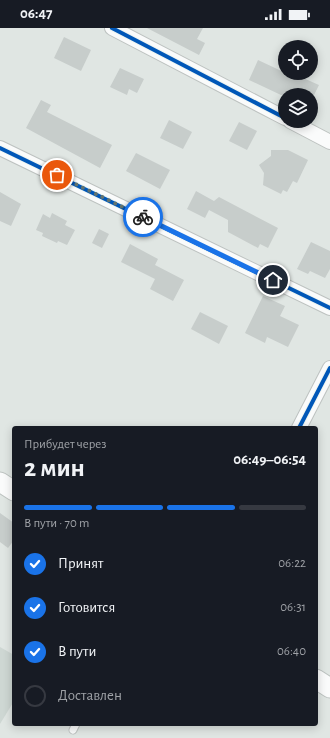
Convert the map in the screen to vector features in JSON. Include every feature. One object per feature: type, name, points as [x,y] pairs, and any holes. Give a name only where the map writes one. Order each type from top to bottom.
[{"type":"main road","points":[[0,482],[12,490]]},
{"type":"main road","points":[[318,680],[330,688]]},
{"type":"street","points":[[112,28],[278,114]]},
{"type":"street","points":[[303,128],[330,142]]},
{"type":"street","points":[[0,148],[330,308]]},
{"type":"street","points":[[300,426],[330,368]]},
{"type":"shaded area","points":[[0,647],[12,654],[12,704],[0,724]]},
{"type":"building","points":[[147,28],[203,28],[197,39],[205,43],[199,55]]},
{"type":"building","points":[[64,37],[91,50],[81,71],[54,58]]},
{"type":"building","points":[[258,60],[278,69],[278,80],[308,80],[319,85],[318,88],[278,88],[278,94],[249,80]]},
{"type":"building","points":[[120,68],[144,79],[137,93],[129,89],[127,95],[110,87]]},
{"type":"building","points":[[41,100],[51,105],[47,112],[112,145],[100,168],[26,128]]},
{"type":"building","points":[[169,120],[192,132],[183,149],[160,138]]},
{"type":"building","points":[[239,122],[257,131],[247,150],[229,141]]},
{"type":"building","points":[[271,150],[288,150],[308,160],[297,183],[293,181],[287,192],[283,190],[281,194],[263,185],[264,173],[259,165],[271,156]]},
{"type":"building","points":[[136,153],[170,170],[160,189],[126,171]]},
{"type":"building","points":[[196,191],[214,201],[219,197],[278,228],[268,248],[260,244],[258,248],[228,232],[228,220],[209,210],[205,218],[187,209]]},
{"type":"building","points":[[0,192],[21,204],[11,226],[0,221]]},
{"type":"building","points":[[52,213],[67,221],[65,225],[75,230],[67,245],[58,241],[57,243],[42,236],[43,233],[36,230],[43,214],[50,218]]},
{"type":"building","points":[[99,229],[109,234],[102,248],[92,243]]},
{"type":"building","points":[[311,242],[330,251],[330,269],[325,278],[310,271],[308,274],[297,269]]},
{"type":"building","points":[[130,244],[158,259],[155,265],[184,280],[173,301],[150,289],[155,279],[121,262]]},
{"type":"building","points":[[263,296],[285,306],[280,316],[299,325],[288,347],[267,337],[265,343],[245,333]]},
{"type":"building","points":[[200,312],[228,326],[219,344],[191,329]]},
{"type":"building","points":[[0,513],[12,522],[12,543],[8,548],[0,542]]},
{"type":"cycle path","points":[[112,28],[278,114]]},
{"type":"cycle path","points":[[0,148],[330,308]]},
{"type":"cycle path","points":[[300,426],[330,368]]},
{"type":"way so far","points":[[57,175],[143,217]]},
{"type":"route","points":[[143,217],[273,280]]}]
